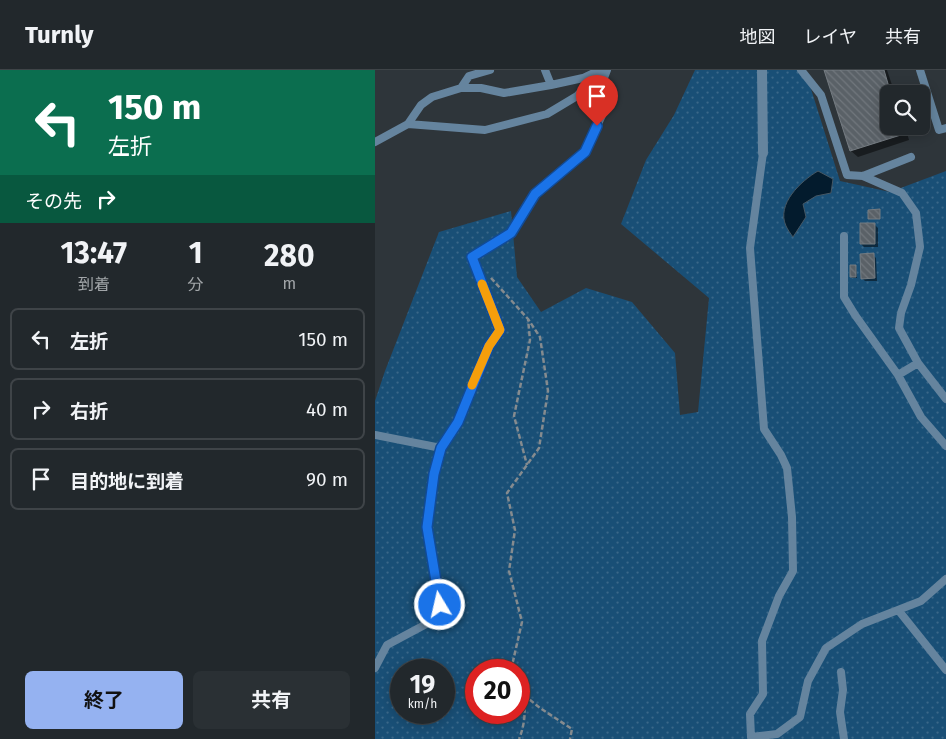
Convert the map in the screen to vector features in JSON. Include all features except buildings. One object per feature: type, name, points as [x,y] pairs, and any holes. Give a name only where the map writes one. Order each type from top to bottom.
[{"type":"street","points":[[762,70],[763,153]]},
{"type":"lane","points":[[461,88],[469,76],[490,70]]},
{"type":"lane","points":[[545,70],[551,85]]},
{"type":"lane","points":[[408,124],[485,130],[547,114],[577,96],[600,70]]},
{"type":"lane","points":[[375,142],[408,124],[421,105],[432,97],[461,88],[481,88],[504,93],[583,78],[600,70]]},
{"type":"lane","points":[[375,668],[387,645],[432,621],[440,605],[427,527],[434,474],[441,448],[458,422],[486,354],[500,330],[472,257],[511,233],[535,194],[585,152],[603,113],[602,83],[607,70]]},
{"type":"lane","points":[[801,70],[821,95],[847,175],[863,176],[903,193],[916,213],[921,247],[901,313],[899,328],[918,363],[946,399]]},
{"type":"lane","points":[[919,70],[939,130],[946,128]]},
{"type":"lane","points":[[763,153],[750,248],[764,429],[787,468],[792,517],[793,571],[779,596],[762,641],[763,694],[750,714],[751,738],[777,734],[800,717],[808,681],[827,648],[862,624],[921,601],[946,579]]},
{"type":"lane","points":[[863,176],[911,157]]},
{"type":"lane","points":[[844,236],[844,297],[898,375],[921,416],[946,446]]},
{"type":"lane","points":[[898,375],[918,363]]},
{"type":"lane","points":[[375,436],[441,448]]},
{"type":"lane","points":[[899,611],[946,670]]},
{"type":"lane","points":[[841,672],[843,690],[840,712],[844,739]]},
{"type":"path","points":[[491,278],[528,319],[540,337],[548,391],[539,448],[507,493],[515,530],[509,571],[523,622],[514,659]]},
{"type":"path","points":[[527,465],[514,416],[530,340],[528,319]]},
{"type":"path","points":[[530,700],[572,729],[570,739]]},
{"type":"path","points":[[519,739],[525,724]]},
{"type":"shaded area","points":[[695,70],[805,70],[840,181],[890,192],[946,171],[946,739],[375,739],[375,401],[439,232],[511,211],[517,277],[541,312],[586,288],[632,302],[675,353],[680,415],[698,412],[709,298],[621,224],[646,160],[674,115]]},
{"type":"shaded area","points":[[818,171],[833,179],[831,193],[816,196],[803,204],[806,217],[793,237],[786,226],[784,218],[787,202],[804,181]]},
{"type":"slow traffic","points":[[472,385],[489,346],[500,330],[482,284]]},
{"type":"route","points":[[440,605],[427,527],[434,474],[441,448],[458,422],[489,346],[500,330],[472,257],[511,233],[535,194],[585,152],[597,126]]}]
